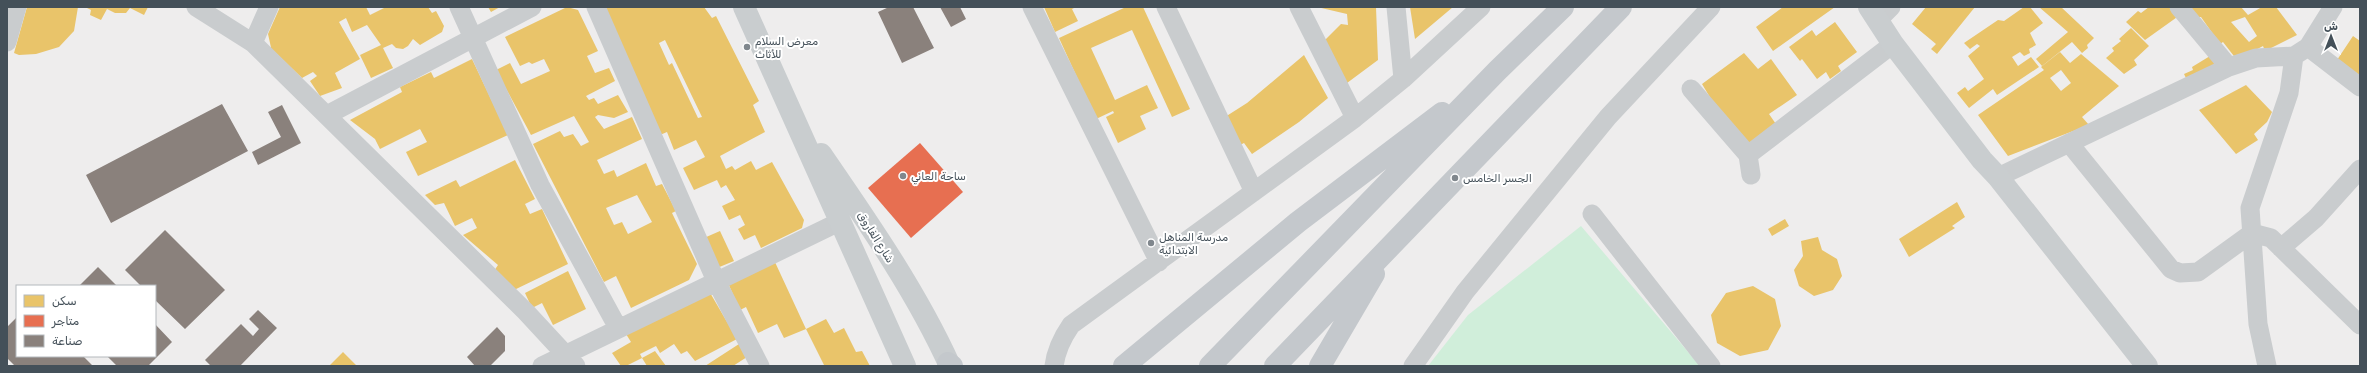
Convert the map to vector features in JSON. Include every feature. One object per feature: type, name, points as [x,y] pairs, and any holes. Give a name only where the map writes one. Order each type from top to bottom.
[{"type":"main road","points":[[1210,366],[1497,71],[1563,7]]},
{"type":"main road","points":[[1275,366],[1621,7]]},
{"type":"main road","name":"شارع الفاروق","points":[[744,8],[794,114],[839,222],[905,366]]},
{"type":"main road","points":[[1879,11],[1893,44],[1982,160],[1998,177],[2147,366]]},
{"type":"main road","points":[[1124,366],[1298,222],[1497,71]]},
{"type":"main road","name":"شارع الفاروق","points":[[794,114],[868,223],[924,316],[950,365]]},
{"type":"main road","points":[[1320,366],[1388,248]]},
{"type":"street","points":[[7,42],[17,7]]},
{"type":"street","points":[[196,7],[253,43],[327,115],[571,360]]},
{"type":"street","points":[[253,43],[269,7]]},
{"type":"street","points":[[459,7],[474,37],[540,185],[618,328]]},
{"type":"street","points":[[327,115],[532,7]]},
{"type":"street","points":[[596,7],[716,280],[760,366]]},
{"type":"street","points":[[1032,7],[1159,262]]},
{"type":"street","points":[[1166,7],[1254,192]]},
{"type":"street","points":[[1299,7],[1355,118]]},
{"type":"street","points":[[1396,7],[1403,79]]},
{"type":"street","points":[[1054,366],[1055,356],[1061,340],[1071,325],[1355,118],[1403,79],[1481,7]]},
{"type":"street","points":[[1413,366],[1465,292],[1608,117],[1711,7]]},
{"type":"street","points":[[2179,7],[2229,67]]},
{"type":"street","points":[[2267,366],[2258,324],[2250,208],[2289,93],[2301,52],[2333,7]]},
{"type":"street","points":[[1748,155],[1893,44]]},
{"type":"street","points":[[1998,177],[2229,67],[2256,58],[2301,52],[2360,87]]},
{"type":"street","points":[[1691,89],[1748,155],[1751,175]]},
{"type":"street","points":[[2069,143],[2171,269],[2180,273],[2198,272],[2252,233]]},
{"type":"street","points":[[2281,248],[2316,218],[2360,169]]},
{"type":"street","points":[[1592,214],[1711,366]]},
{"type":"street","points":[[542,366],[571,360],[618,328],[839,222]]},
{"type":"street","points":[[2252,233],[2271,238],[2325,289],[2360,325]]},
{"type":"green space","points":[[1581,226],[1700,366],[1428,366],[1468,315]]},
{"type":"building: سكن","points":[[27,7],[78,7],[74,31],[59,47],[36,54],[19,55],[14,53]]},
{"type":"building: سكن","points":[[85,7],[148,7],[144,15],[130,8],[126,13],[115,13],[107,9],[101,20],[90,15],[91,10]]},
{"type":"building: سكن","points":[[280,7],[366,7],[370,15],[386,7],[428,7],[432,13],[436,11],[444,26],[442,32],[420,45],[413,39],[408,46],[403,49],[396,48],[392,44],[383,48],[393,68],[371,78],[360,55],[381,45],[367,25],[352,32],[346,18],[339,22],[360,59],[335,73],[342,88],[320,96],[310,81],[317,76],[313,72],[302,78],[277,54],[272,52],[268,34]]},
{"type":"building: سكن","points":[[488,7],[500,7],[491,12]]},
{"type":"building: سكن","points":[[567,7],[578,10],[598,51],[587,56],[595,73],[609,68],[615,81],[586,96],[589,100],[594,98],[598,104],[618,95],[628,112],[614,118],[598,115],[595,117],[604,129],[632,117],[642,139],[597,160],[604,174],[614,170],[617,177],[646,163],[656,186],[662,184],[676,211],[672,213],[697,264],[689,280],[631,308],[616,276],[604,282],[533,144],[560,131],[564,137],[573,134],[581,146],[589,142],[574,116],[531,135],[496,70],[510,63],[521,84],[550,71],[544,59],[532,64],[529,62],[520,66],[505,37]],"holes":[[[637,195],[652,222],[628,234],[622,222],[614,225],[606,208]]]},
{"type":"building: سكن","points":[[601,7],[704,7],[712,18],[716,16],[759,101],[753,105],[765,132],[720,156],[726,169],[732,166],[735,170],[751,161],[756,170],[772,162],[804,220],[802,228],[761,248],[755,235],[744,240],[738,229],[745,225],[740,215],[729,220],[722,206],[735,200],[726,185],[721,188],[717,180],[694,190],[683,168],[705,157],[696,140],[674,150],[667,132],[660,135]],"holes":[[[665,40],[702,117],[698,118],[672,63],[669,65],[659,43]]]},
{"type":"building: سكن","points":[[1044,7],[1076,7],[1072,9],[1078,21],[1055,32]]},
{"type":"building: سكن","points":[[1126,7],[1143,7],[1190,109],[1172,117],[1132,30],[1091,48],[1115,100],[1147,85],[1158,108],[1140,116],[1146,129],[1118,143],[1106,117],[1114,113],[1113,111],[1096,119],[1059,38]]},
{"type":"building: سكن","points":[[1317,7],[1376,7],[1378,60],[1347,83],[1324,41],[1341,24],[1348,25],[1347,14]]},
{"type":"building: سكن","points":[[1410,7],[1453,7],[1415,39]]},
{"type":"building: سكن","points":[[1783,7],[1835,7],[1773,51],[1756,27]]},
{"type":"building: سكن","points":[[1926,7],[1975,7],[1937,54],[1931,49],[1936,44],[1912,24]]},
{"type":"building: سكن","points":[[2024,7],[2030,7],[2043,23],[2030,33],[2036,45],[2029,49],[2030,53],[2024,56],[2020,52],[2012,57],[2018,66],[2031,57],[2039,67],[1997,95],[1993,89],[1969,108],[1957,93],[1965,87],[1968,91],[1984,79],[1968,56],[1980,46],[1977,44],[1970,49],[1964,43],[1998,20],[2004,21]]},
{"type":"building: سكن","points":[[2039,7],[2061,7],[2094,38],[2087,45],[2088,48],[2082,53],[2072,42],[2042,66],[2036,59],[2068,32]]},
{"type":"building: سكن","points":[[2149,7],[2172,7],[2180,15],[2145,40],[2126,22],[2138,11],[2141,13]]},
{"type":"building: سكن","points":[[2188,7],[2241,7],[2248,15],[2262,7],[2276,7],[2297,35],[2265,51],[2263,46],[2237,60],[2223,42],[2220,44],[2201,17],[2196,17]],"holes":[[[2245,17],[2257,36],[2249,42],[2231,22]]]},
{"type":"building: سكن","points":[[1835,22],[1857,52],[1838,66],[1841,71],[1830,79],[1826,72],[1817,79],[1802,59],[1800,61],[1789,47],[1812,30],[1816,36]]},
{"type":"building: سكن","points":[[2131,28],[2149,46],[2134,60],[2137,65],[2124,74],[2106,58],[2114,51],[2112,48],[2121,41],[2119,39]]},
{"type":"building: سكن","points":[[2353,36],[2360,41],[2360,76],[2337,60]]},
{"type":"building: سكن","points":[[2060,52],[2070,63],[2081,54],[2119,86],[2082,117],[2089,125],[2008,156],[1978,115],[2044,70],[2041,67]],"holes":[[[2061,70],[2071,83],[2061,91],[2050,78]]]},
{"type":"building: سكن","points":[[1744,53],[1758,69],[1771,59],[1797,95],[1769,114],[1778,127],[1753,144],[1745,143],[1723,119],[1702,84]]},
{"type":"building: سكن","points":[[1304,55],[1328,98],[1299,122],[1252,154],[1244,143],[1238,146],[1225,117],[1247,103]]},
{"type":"building: سكن","points":[[2210,56],[2219,68],[2189,84],[2184,74],[2193,70],[2192,67]]},
{"type":"building: سكن","points":[[472,59],[508,135],[418,176],[406,152],[427,142],[420,129],[380,149],[375,139],[350,120],[402,92],[400,87],[431,72],[434,78]]},
{"type":"building: سكن","points":[[2246,85],[2272,112],[2267,122],[2254,134],[2258,140],[2236,154],[2199,110]]},
{"type":"building: سكن","points":[[515,160],[535,199],[525,204],[530,214],[542,209],[568,264],[514,290],[494,271],[498,265],[463,235],[477,228],[472,218],[455,226],[444,203],[435,205],[425,195],[456,180],[460,187]]},
{"type":"building: سكن","points":[[1957,202],[1965,217],[1952,226],[1955,228],[1909,257],[1899,239]]},
{"type":"building: سكن","points":[[1785,219],[1789,226],[1772,236],[1768,229]]},
{"type":"building: سكن","points":[[720,231],[734,261],[717,268],[704,238]]},
{"type":"building: سكن","points":[[1818,237],[1822,250],[1837,259],[1842,276],[1833,290],[1814,296],[1799,286],[1794,270],[1803,256],[1801,241]]},
{"type":"building: سكن","points":[[774,260],[806,329],[784,338],[777,324],[758,333],[746,307],[740,310],[727,281]]},
{"type":"building: سكن","points":[[568,271],[586,309],[553,325],[542,303],[532,308],[525,293]]},
{"type":"building: سكن","points":[[1753,286],[1775,299],[1781,326],[1768,350],[1740,356],[1717,343],[1711,315],[1726,293]]},
{"type":"building: سكن","points":[[709,291],[737,339],[695,361],[687,351],[681,354],[674,344],[660,353],[656,346],[640,354],[642,358],[626,366],[621,366],[612,353],[631,342],[626,334]]},
{"type":"building: سكن","points":[[826,319],[834,333],[844,328],[856,352],[862,351],[870,366],[822,366],[824,365],[806,329]]},
{"type":"building: سكن","points":[[739,344],[747,357],[733,366],[705,366]]},
{"type":"building: سكن","points":[[655,351],[666,366],[647,366],[642,358]]},
{"type":"building: سكن","points":[[343,352],[357,366],[329,366]]},
{"type":"building: متاجر","points":[[920,143],[963,192],[911,238],[868,188]]},
{"type":"building: صناعة","points":[[889,7],[913,7],[934,48],[902,63],[878,12]]},
{"type":"building: صناعة","points":[[940,7],[960,7],[966,19],[951,27]]},
{"type":"building: صناعة","points":[[222,104],[248,151],[111,223],[86,175]]},
{"type":"building: صناعة","points":[[282,105],[301,143],[258,165],[252,152],[281,137],[268,112]]},
{"type":"building: صناعة","points":[[165,230],[225,290],[185,329],[156,301],[156,285],[140,285],[125,270]]},
{"type":"building: صناعة","points":[[98,267],[116,285],[80,285]]},
{"type":"building: صناعة","points":[[258,310],[277,328],[240,366],[211,366],[205,360],[241,324],[253,336],[259,329],[249,319]]},
{"type":"building: صناعة","points":[[16,318],[16,357],[84,357],[93,366],[15,366],[7,358],[7,327]]},
{"type":"building: صناعة","points":[[156,325],[172,342],[148,366],[117,366],[108,357],[156,357]]},
{"type":"building: صناعة","points":[[497,327],[505,336],[505,351],[490,366],[475,366],[467,357]]},
{"type":"place","name":"معرض السلام للأثاث","points":[[747,47]]},
{"type":"place","name":"ساحة العاني","points":[[903,176]]},
{"type":"place","name":"الجسر الخامس","points":[[1455,178]]},
{"type":"place","name":"مدرسة المناهل الابتدائية","points":[[1151,243]]}]
